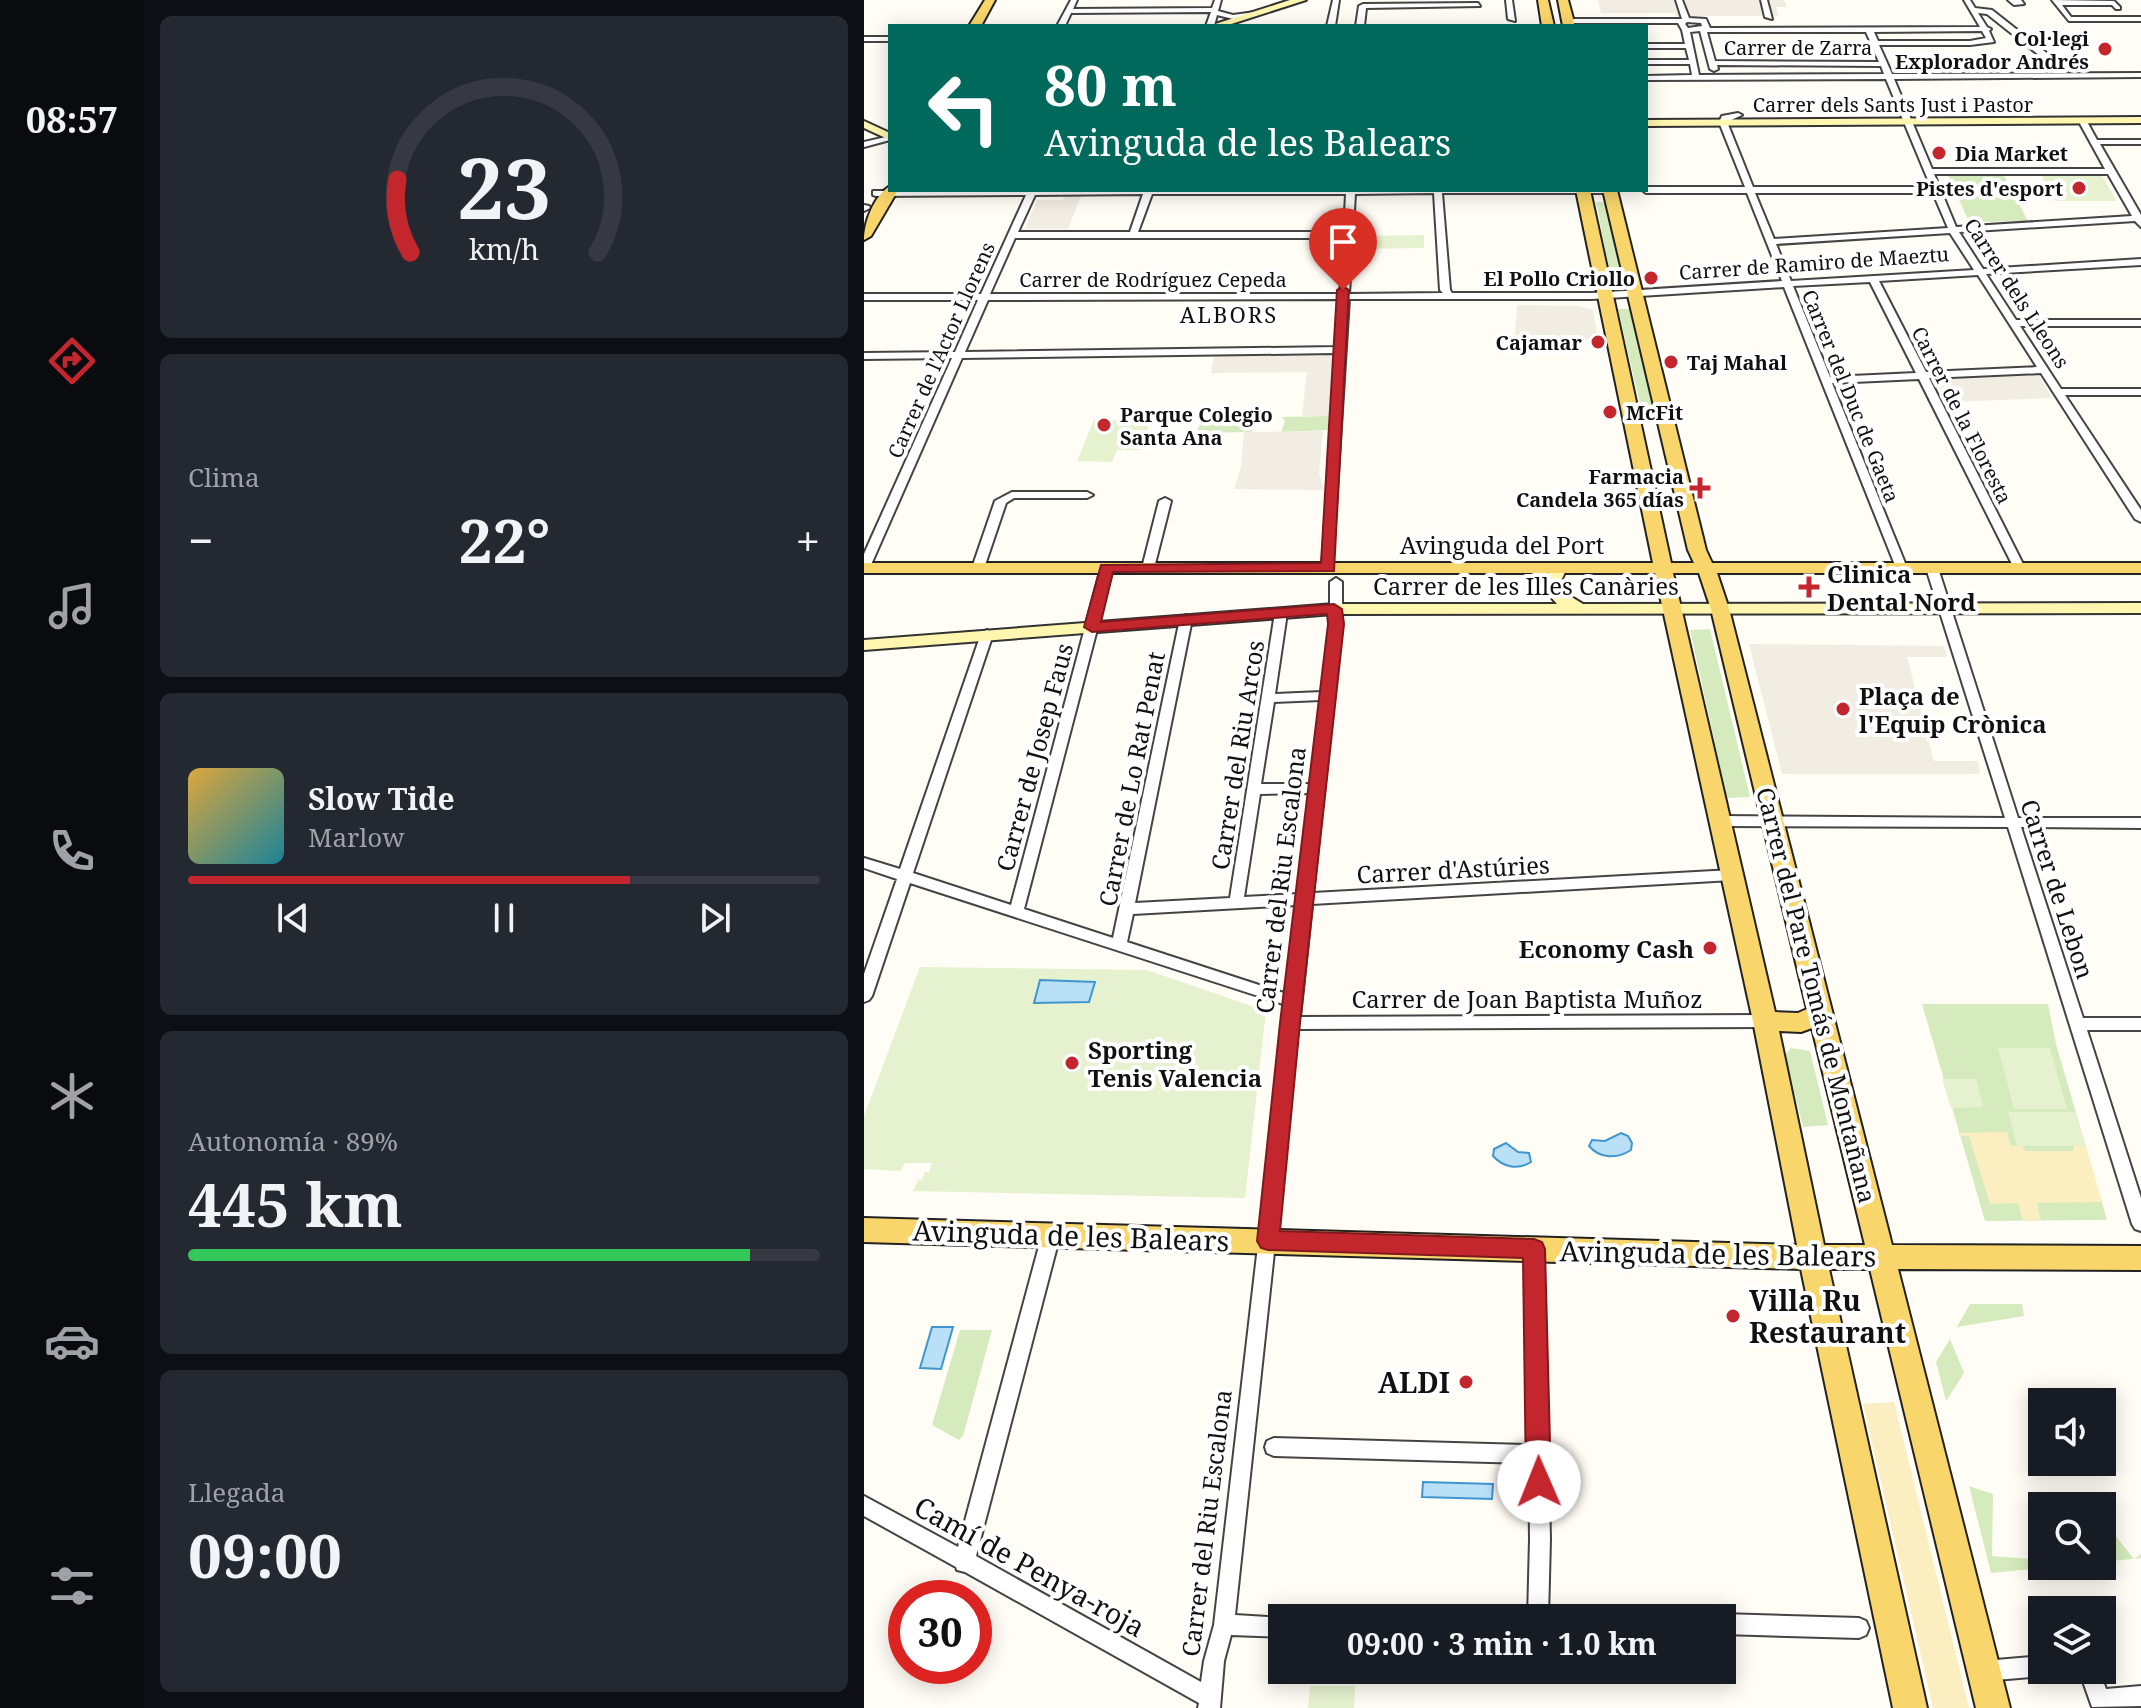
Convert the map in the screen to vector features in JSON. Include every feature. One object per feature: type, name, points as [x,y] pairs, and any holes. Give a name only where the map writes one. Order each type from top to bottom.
[{"type":"main road","points":[[976,24],[990,0]]},
{"type":"main road","points":[[986,24],[1001,0]]},
{"type":"main road","points":[[1543,0],[1548,24],[1568,24],[1563,0]]},
{"type":"main road","points":[[865,210],[885,189]]},
{"type":"main road","points":[[864,236],[885,189]]},
{"type":"main road","points":[[1583,192],[1663,568],[1765,1021],[1804,1204],[1812,1257],[1910,1708]]},
{"type":"main road","name":"Carrer del Pare Tomás de Montañana","points":[[1609,192],[1695,545],[1720,609],[1993,1708]]},
{"type":"main road","name":"Avinguda del Port","points":[[864,568],[1148,568],[1332,575],[1559,568],[2141,568]]},
{"type":"main road","points":[[1765,1021],[1801,1023],[1821,1013]]},
{"type":"main road","name":"Avinguda de les Balears","points":[[864,1230],[1812,1257],[2141,1258]]},
{"type":"street","points":[[1062,24],[1074,0]]},
{"type":"street","points":[[1212,24],[1218,0]]},
{"type":"street","points":[[1331,24],[1336,0]]},
{"type":"street","points":[[1509,0],[1512,19]]},
{"type":"street","points":[[1679,0],[1696,77]]},
{"type":"street","points":[[1764,0],[1769,17]]},
{"type":"street","points":[[1876,43],[1992,39],[1967,0]]},
{"type":"street","points":[[2011,0],[2020,4],[2018,0]]},
{"type":"street","points":[[1219,24],[1304,2]]},
{"type":"street","points":[[1243,24],[1304,2]]},
{"type":"street","points":[[2056,2],[2114,3],[2118,8]]},
{"type":"street","points":[[2056,2],[2067,18],[2141,19]]},
{"type":"street","points":[[1360,24],[1363,6],[1478,5]]},
{"type":"street","points":[[1973,10],[1989,12],[2060,68],[2056,69]]},
{"type":"street","points":[[1069,11],[1214,11],[1233,17],[1255,14]]},
{"type":"street","points":[[1961,20],[1966,29]]},
{"type":"street","points":[[1648,29],[1700,21],[1980,20]]},
{"type":"street","points":[[1700,21],[1706,24],[1704,30],[1716,77]]},
{"type":"street","points":[[1648,25],[1685,25],[1704,30],[1987,29]]},
{"type":"street","name":"Carrer dels Lleons","points":[[1869,29],[1953,230],[2141,519]]},
{"type":"street","points":[[864,39],[888,39]]},
{"type":"street","points":[[1648,46],[1689,46]]},
{"type":"street","points":[[1648,62],[1693,62]]},
{"type":"street","name":"Carrer de Zarra","points":[[1712,63],[1884,64]]},
{"type":"street","points":[[1648,78],[2141,75]]},
{"type":"street","name":"Carrer dels Sants Just i Pastor","points":[[2080,117],[2141,112]]},
{"type":"street","name":"Carrer dels Sants Just i Pastor","points":[[1648,115],[1907,118]]},
{"type":"street","points":[[1723,122],[1725,118],[1738,115]]},
{"type":"street","points":[[1770,242],[2140,220],[2080,117]]},
{"type":"street","name":"Carrer dels Sants Just i Pastor","points":[[1648,123],[1907,118],[2080,117],[2141,120]]},
{"type":"street","points":[[864,136],[872,121],[888,136]]},
{"type":"street","name":"Carrer del Duc de Gaeta","points":[[1723,122],[1901,568]]},
{"type":"street","points":[[864,145],[888,139]]},
{"type":"street","points":[[2095,142],[2141,142]]},
{"type":"street","points":[[1928,172],[2112,171]]},
{"type":"street","points":[[1648,190],[1936,190]]},
{"type":"street","name":"Carrer de l'Actor Llorens","points":[[864,568],[982,297],[1033,192]]},
{"type":"street","points":[[1133,235],[1149,192]]},
{"type":"street","name":"Carrer del Riu Escalona","points":[[1210,1703],[1214,1661],[1224,1625],[1336,624],[1332,575],[1342,297],[1351,192]]},
{"type":"street","points":[[1438,192],[1445,288],[1449,296]]},
{"type":"street","points":[[2125,193],[2141,193]]},
{"type":"street","points":[[1012,235],[1348,235]]},
{"type":"street","name":"Carrer de Ramiro de Maeztu","points":[[1634,294],[2141,262]]},
{"type":"street","name":"Carrer de la Floresta","points":[[1873,278],[2019,568]]},
{"type":"street","name":"Carrer de Rodríguez Cepeda","points":[[864,297],[1634,294]]},
{"type":"street","points":[[2014,323],[2141,323]]},
{"type":"street","points":[[864,356],[1341,350]]},
{"type":"street","points":[[1827,380],[2044,370]]},
{"type":"street","points":[[2059,392],[2141,392]]},
{"type":"street","points":[[978,568],[1001,501],[1012,495],[1087,495]]},
{"type":"street","points":[[1148,568],[1165,501]]},
{"type":"street","name":"Carrer de Josep Faus","points":[[1016,912],[1107,568]]},
{"type":"street","points":[[1559,568],[1549,583],[1550,589],[1558,598],[1580,607]]},
{"type":"street","name":"Carrer de Lebon","points":[[1932,568],[2141,1224]]},
{"type":"street","name":"Carrer de les Illes Canàries","points":[[864,645],[1334,609],[2141,608]]},
{"type":"street","name":"Carrer del Riu Arcos","points":[[1236,903],[1281,613]]},
{"type":"street","name":"Carrer de Lo Rat Penat","points":[[1119,946],[1186,619]]},
{"type":"street","points":[[864,996],[987,634]]},
{"type":"street","points":[[1269,698],[1327,696]]},
{"type":"street","points":[[1255,789],[1318,788]]},
{"type":"street","points":[[1721,821],[2141,823]]},
{"type":"street","points":[[864,863],[1292,1001]]},
{"type":"street","name":"Carrer d'Astúries","points":[[1128,909],[1732,875]]},
{"type":"street","name":"Carrer de Joan Baptista Muñoz","points":[[1290,1023],[1765,1021]]},
{"type":"street","points":[[2077,1024],[2141,1024]]},
{"type":"street","points":[[964,1563],[1051,1235]]},
{"type":"street","points":[[1534,1249],[1538,1604]]},
{"type":"street","points":[[1274,1447],[1538,1454]]},
{"type":"street","name":"Camí de Penya-roja","points":[[864,1505],[1210,1703]]},
{"type":"street","points":[[1736,1624],[1859,1628]]},
{"type":"street","points":[[1224,1625],[1268,1627]]},
{"type":"street","points":[[1984,1671],[2028,1667]]},
{"type":"street","points":[[2094,1684],[2099,1700],[2141,1696]]},
{"type":"green space","points":[[1947,173],[2003,174],[2028,221],[1969,222]]},
{"type":"green space","name":"Pistes d'esport","points":[[2042,176],[2102,176],[2117,201],[2055,201]]},
{"type":"green space","points":[[1596,202],[1607,202],[1624,277],[1611,278]]},
{"type":"green space","points":[[1424,235],[1424,248],[1361,249],[1362,236]]},
{"type":"green space","points":[[1618,309],[1630,309],[1657,412],[1642,413]]},
{"type":"green space","points":[[1330,416],[1330,430],[1281,432],[1285,421],[1282,417]]},
{"type":"green space","points":[[1254,417],[1252,432],[1196,433],[1203,418]]},
{"type":"green space","points":[[1094,420],[1150,421],[1140,450],[1117,450],[1112,462],[1077,461]]},
{"type":"green space","points":[[1710,629],[1750,797],[1727,798],[1690,630]]},
{"type":"green space","name":"Sporting Tenis Valencia","points":[[920,967],[1147,970],[1266,1011],[1245,1198],[913,1191],[918,1180],[929,1172],[932,1163],[905,1163],[900,1171],[864,1169],[864,1116]]},
{"type":"green space","points":[[1922,1004],[2048,1004],[2056,1044],[2107,1220],[1985,1221]]},
{"type":"green space","points":[[1791,1048],[1810,1051],[1828,1125],[1803,1127],[1785,1055]]},
{"type":"green space","points":[[1998,1048],[2050,1048],[2067,1109],[2014,1109]]},
{"type":"green space","points":[[1942,1079],[1976,1079],[1983,1107],[1951,1108]]},
{"type":"green space","points":[[2008,1112],[2076,1112],[2086,1146],[2017,1146]]},
{"type":"green space","points":[[1970,1304],[2022,1304],[2024,1316],[1957,1327]]},
{"type":"green space","points":[[960,1330],[992,1330],[963,1436],[959,1440],[932,1425]]},
{"type":"green space","points":[[1950,1339],[1964,1373],[1946,1401],[1936,1362]]},
{"type":"green space","points":[[1969,1486],[1993,1494],[1992,1556],[2028,1559],[2028,1569],[1991,1573]]},
{"type":"green space","points":[[2116,1536],[2134,1559],[2116,1561]]},
{"type":"green space","points":[[1310,1686],[1355,1686],[1354,1708],[1308,1708]]},
{"type":"sand","points":[[2007,1132],[2011,1146],[2022,1146],[2026,1151],[2073,1151],[2074,1146],[2086,1146],[2102,1202],[2037,1203],[2041,1220],[2023,1220],[2018,1203],[1990,1204],[1969,1136],[1958,1133]]},
{"type":"sand","points":[[1894,1402],[1969,1708],[1933,1708],[1863,1404]]},
{"type":"shaded area","points":[[1598,0],[1784,0],[1787,7],[1776,7],[1779,16],[1675,16],[1674,13],[1601,13]]},
{"type":"shaded area","points":[[1064,196],[1081,196],[1068,229],[1025,229],[1037,200],[1063,200]]},
{"type":"shaded area","points":[[1517,305],[1579,306],[1593,310],[1598,339],[1528,340],[1527,336],[1515,336]]},
{"type":"shaded area","points":[[1336,353],[1334,416],[1302,416],[1307,372],[1211,373],[1214,355]]},
{"type":"shaded area","points":[[2038,374],[2052,398],[1948,402],[1934,380]]},
{"type":"shaded area","points":[[1323,431],[1319,473],[1324,490],[1234,489],[1241,467],[1244,432]]},
{"type":"shaded area","name":"Plaça de l'Equip Crònica","points":[[1749,644],[1944,646],[1947,657],[1907,657],[1934,761],[1978,761],[1980,774],[1782,774]]},
{"type":"water","points":[[1040,980],[1095,982],[1089,1002],[1034,1003]]},
{"type":"water","points":[[1621,1133],[1628,1136],[1632,1143],[1631,1150],[1626,1153],[1603,1155],[1589,1146],[1592,1140],[1605,1141]]},
{"type":"water","points":[[1506,1143],[1518,1152],[1529,1153],[1531,1162],[1511,1166],[1497,1160],[1493,1156],[1494,1149]]},
{"type":"water","points":[[932,1327],[953,1327],[941,1369],[920,1368]]},
{"type":"water","points":[[1423,1482],[1493,1484],[1492,1499],[1422,1497]]},
{"type":"place","name":"Col·legi Explorador Andrés","points":[[2105,49]]},
{"type":"place","name":"Dia Market","points":[[1939,153]]},
{"type":"place","name":"Pistes d'esport","points":[[2079,188]]},
{"type":"place","name":"El Pollo Criollo","points":[[1651,278]]},
{"type":"place","name":"Cajamar","points":[[1598,342]]},
{"type":"place","name":"Taj Mahal","points":[[1671,362]]},
{"type":"place","name":"McFit","points":[[1610,412]]},
{"type":"place","name":"Parque Colegio Santa Ana","points":[[1104,425]]},
{"type":"place","name":"Farmacia Candela 365 días","points":[[1700,488]]},
{"type":"place","name":"Clinica Dental Nord","points":[[1809,587]]},
{"type":"place","name":"Plaça de l'Equip Crònica","points":[[1843,709]]},
{"type":"place","name":"Economy Cash","points":[[1710,948]]},
{"type":"place","name":"Sporting Tenis Valencia","points":[[1072,1063]]},
{"type":"place","name":"Villa Ru Restaurant","points":[[1733,1316]]},
{"type":"place","name":"ALDI","points":[[1466,1382]]},
{"type":"district","name":"ALBORS","points":[[1229,314]]},
{"type":"route","points":[[1343,290],[1328,568],[1107,568],[1092,627],[1334,609],[1336,624],[1268,1241],[1534,1249],[1539,1482]]}]
